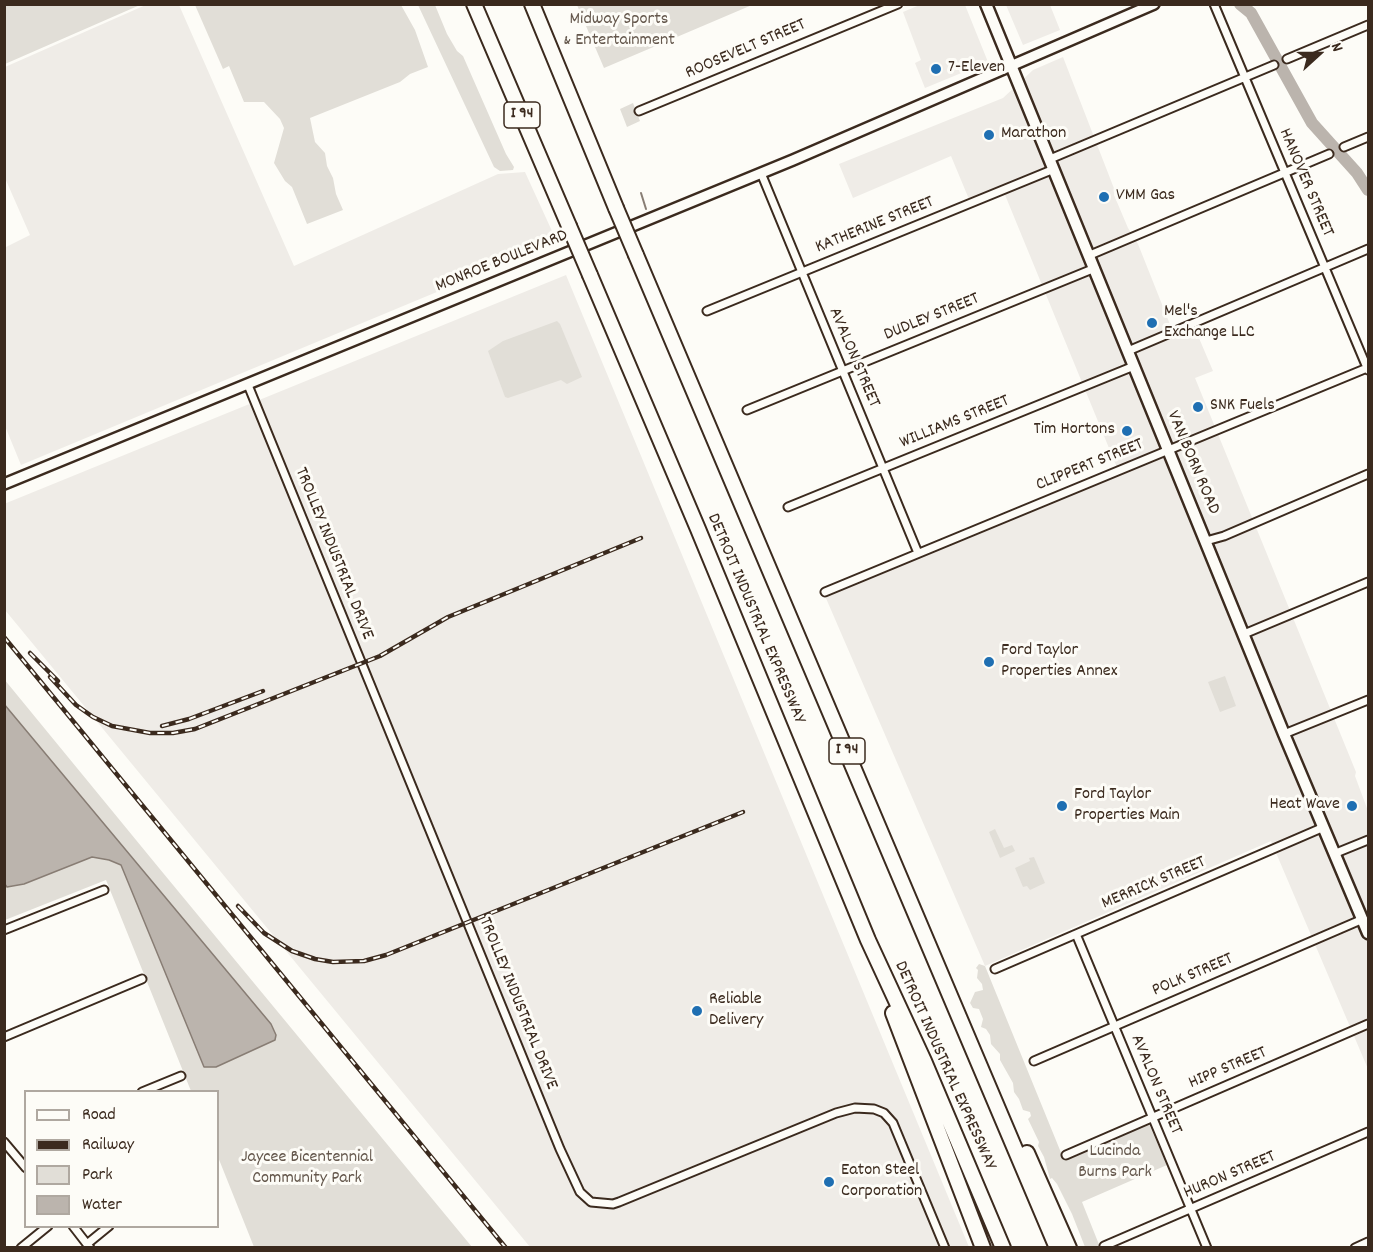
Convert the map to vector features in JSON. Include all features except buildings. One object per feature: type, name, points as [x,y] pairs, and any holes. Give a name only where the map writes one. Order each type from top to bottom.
[{"type":"highway","name":"DETROIT INDUSTRIAL EXPRESSWAY","points":[[474,4],[698,529],[868,940],[924,1061],[1003,1248]]},
{"type":"highway","name":"DETROIT INDUSTRIAL EXPRESSWAY","points":[[532,4],[616,208],[1057,1248]]},
{"type":"highway","points":[[868,940],[898,1026],[983,1248]]},
{"type":"highway","points":[[976,1055],[1017,1130],[1069,1248]]},
{"type":"main road","name":"VAN BORN ROAD","points":[[986,4],[1284,734],[1368,933]]},
{"type":"street","name":"ROOSEVELT STREET","points":[[639,111],[898,4]]},
{"type":"street","name":"MONROE BOULEVARD","points":[[4,484],[761,173],[1154,4]]},
{"type":"street","name":"HANOVER STREET","points":[[1214,4],[1368,370]]},
{"type":"street","points":[[1287,59],[1368,25]]},
{"type":"street","name":"KATHERINE STREET","points":[[707,311],[1052,164],[1274,65]]},
{"type":"street","points":[[1344,147],[1368,137]]},
{"type":"street","points":[[1090,255],[1329,154]]},
{"type":"street","name":"AVALON STREET","points":[[761,173],[918,553]]},
{"type":"street","points":[[1128,351],[1368,249]]},
{"type":"street","name":"DUDLEY STREET","points":[[747,410],[1095,268]]},
{"type":"street","name":"WILLIAMS STREET","points":[[788,507],[1134,366]]},
{"type":"street","name":"CLIPPERT STREET","points":[[825,592],[1368,370]]},
{"type":"street","name":"TROLLEY INDUSTRIAL DRIVE","points":[[248,385],[567,1166],[580,1192],[591,1202],[613,1204],[836,1113],[855,1108],[874,1109],[884,1113],[893,1123],[945,1248]]},
{"type":"street","points":[[1206,541],[1224,536],[1368,474]]},
{"type":"street","points":[[1244,634],[1368,582]]},
{"type":"street","points":[[1284,734],[1368,700]]},
{"type":"street","name":"MERRICK STREET","points":[[995,969],[1324,827]]},
{"type":"street","points":[[1336,853],[1368,840]]},
{"type":"street","points":[[4,930],[104,890]]},
{"type":"street","name":"POLK STREET","points":[[1034,1060],[1363,919]]},
{"type":"street","name":"AVALON STREET","points":[[1076,934],[1207,1248]]},
{"type":"street","points":[[4,1037],[142,979]]},
{"type":"street","name":"HIPP STREET","points":[[1066,1155],[1368,1024]]},
{"type":"street","points":[[147,1090],[181,1076]]},
{"type":"street","name":"HURON STREET","points":[[1104,1246],[1368,1132]]},
{"type":"street","points":[[6,1145],[24,1164]]},
{"type":"street","points":[[21,1248],[47,1228]]},
{"type":"street","points":[[74,1228],[89,1246],[108,1228]]},
{"type":"street","points":[[1355,1248],[1368,1242]]},
{"type":"shaded area","points":[[148,4],[179,5],[294,266],[498,174],[525,172],[557,242],[21,465],[5,426],[4,248],[30,235],[5,178],[5,67]]},
{"type":"shaded area","points":[[922,4],[965,5],[988,62],[925,88],[915,63],[921,60],[903,12]]},
{"type":"shaded area","points":[[1006,5],[1050,5],[1060,30],[1023,45]]},
{"type":"shaded area","points":[[1063,57],[1115,191],[1114,195],[1128,228],[1138,244],[1173,332],[1193,324],[1213,371],[1195,378],[1356,772],[1355,776],[1368,811],[1368,1069],[1271,841],[985,966],[822,589],[1118,470],[1003,190],[971,204],[951,156],[853,198],[839,164],[1003,98],[1033,70]]},
{"type":"shaded area","points":[[566,275],[969,1247],[530,1247],[5,610],[4,504]]},
{"type":"green space","points":[[5,4],[140,4],[140,5],[5,64]]},
{"type":"green space","points":[[195,5],[401,5],[415,30],[428,67],[410,74],[400,82],[310,118],[315,142],[325,153],[327,166],[343,210],[307,224],[292,187],[285,181],[274,163],[284,128],[280,119],[264,102],[244,102],[229,66],[223,69]]},
{"type":"green space","points":[[418,5],[435,5],[447,34],[457,51],[463,56],[506,154],[514,167],[513,170],[500,171],[494,167]]},
{"type":"green space","name":"Midway Sports & Entertainment","points":[[577,5],[752,5],[604,68]]},
{"type":"green space","points":[[633,103],[640,121],[627,127],[620,109]]},
{"type":"green space","points":[[557,321],[582,377],[567,384],[561,380],[508,398],[505,397],[488,351],[503,341]]},
{"type":"green space","points":[[1225,676],[1236,706],[1220,712],[1208,682]]},
{"type":"green space","name":"Jaycee Bicentennial Community Park","points":[[4,679],[472,1247],[254,1247],[219,1160],[219,1090],[191,1090],[106,880],[5,920]]},
{"type":"green space","points":[[995,829],[1004,848],[1012,845],[1015,851],[1000,858],[989,832]]},
{"type":"green space","points":[[1034,857],[1045,883],[1030,890],[1027,886],[1023,887],[1015,868]]},
{"type":"green space","name":"Lucinda Burns Park","points":[[979,964],[985,966],[1064,1160],[1149,1124],[1167,1165],[1082,1202],[1100,1247],[1085,1247],[1057,1184],[1052,1178],[1050,1179],[1044,1157],[1038,1146],[1039,1142],[1028,1119],[1031,1116],[1030,1112],[1023,1110],[1014,1092],[1013,1083],[1000,1060],[1000,1054],[991,1044],[990,1035],[986,1029],[981,1027],[983,1019],[979,1009],[973,1008],[970,1003],[975,992],[983,990],[977,978],[976,968]]},
{"type":"water","points":[[4,704],[271,1024],[276,1035],[275,1040],[216,1067],[204,1067],[121,865],[92,857],[24,884],[7,887],[4,883]]},
{"type":"waterway","points":[[1240,4],[1251,13],[1312,123],[1357,173],[1368,190]]},
{"type":"waterway","points":[[641,193],[646,209]]},
{"type":"railway","points":[[50,677],[76,705],[112,726],[150,733],[173,733],[195,729],[380,656],[448,617],[641,538]]},
{"type":"railway","points":[[4,637],[506,1248]]},
{"type":"railway","points":[[30,653],[58,681]]},
{"type":"railway","points":[[162,726],[189,719],[263,691]]},
{"type":"railway","points":[[238,906],[264,933],[292,951],[333,962],[364,961],[386,955],[743,812]]},
{"type":"place","name":"7-Eleven","points":[[936,69]]},
{"type":"place","name":"Marathon","points":[[989,135]]},
{"type":"place","name":"VMM Gas","points":[[1104,197]]},
{"type":"place","name":"Mel's Exchange LLC","points":[[1152,323]]},
{"type":"place","name":"SNK Fuels","points":[[1198,407]]},
{"type":"place","name":"Tim Hortons","points":[[1127,431]]},
{"type":"place","name":"Ford Taylor Properties Annex","points":[[989,662]]},
{"type":"place","name":"Ford Taylor Properties Main","points":[[1062,806]]},
{"type":"place","name":"Heat Wave","points":[[1352,806]]},
{"type":"place","name":"Reliable Delivery","points":[[697,1011]]},
{"type":"place","name":"Eaton Steel Corporation","points":[[829,1182]]}]
